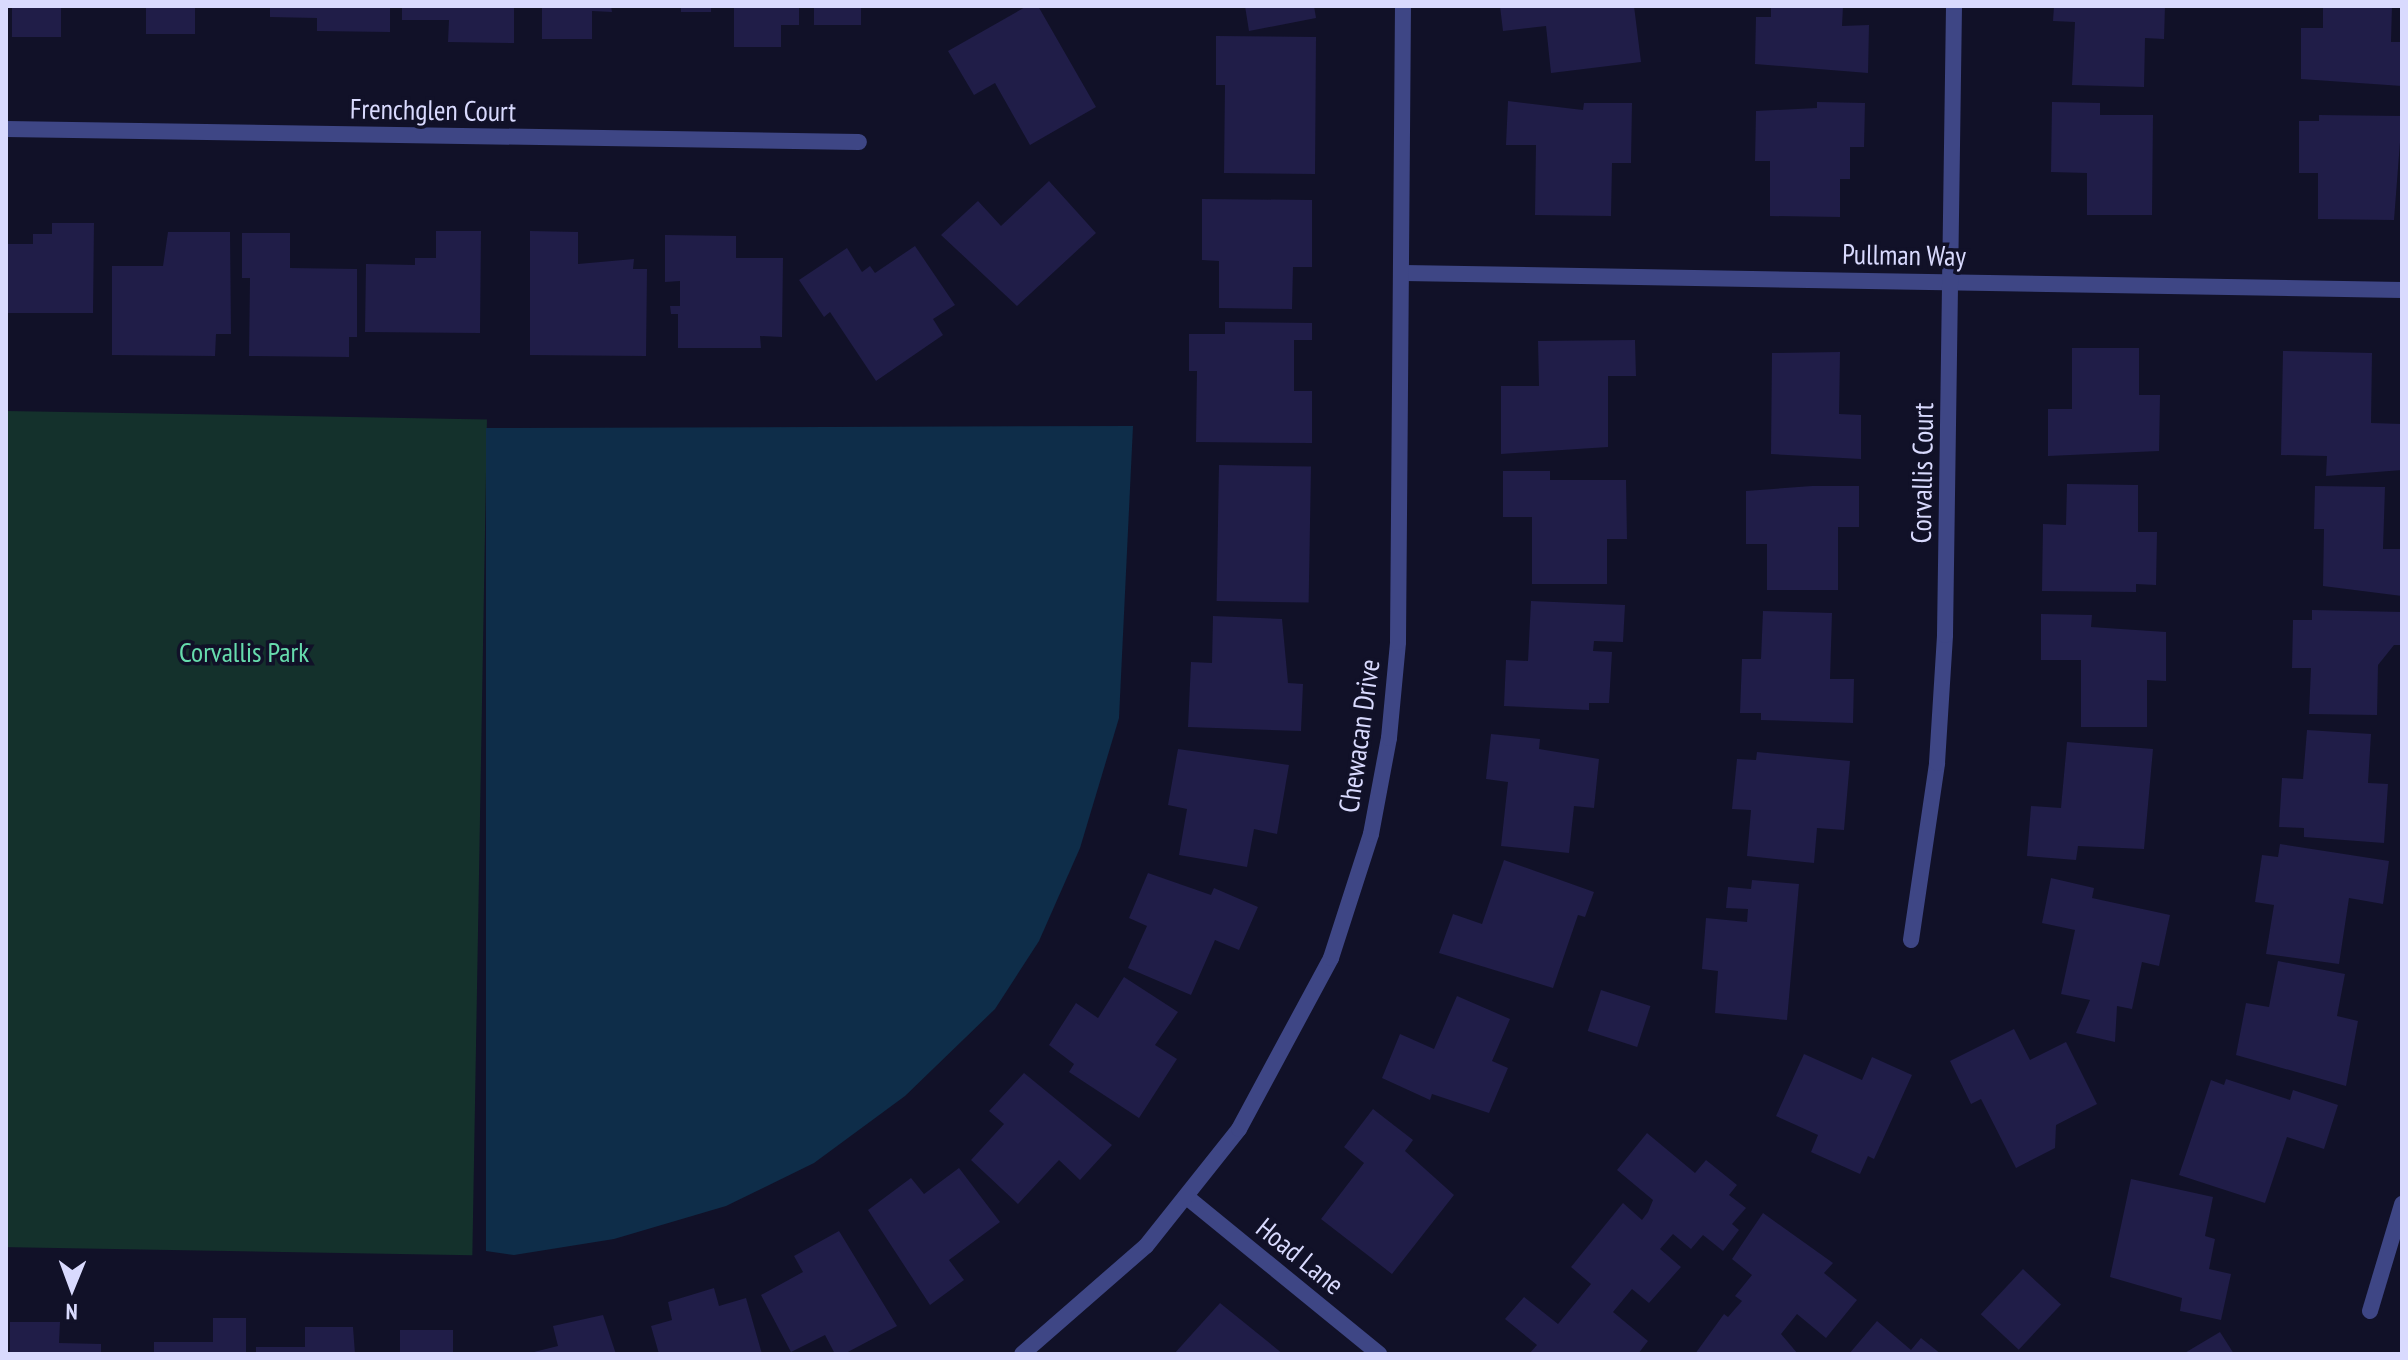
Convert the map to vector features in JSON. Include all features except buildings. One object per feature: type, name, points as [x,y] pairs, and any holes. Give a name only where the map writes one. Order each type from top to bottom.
[{"type":"street","name":"Chewacan Drive","points":[[1022,1354],[1075,1313],[1188,1198],[1289,1046],[1336,943],[1371,834],[1389,738],[1398,642],[1404,273],[1403,6]]},
{"type":"street","name":"Corvallis Court","points":[[1911,940],[1940,721],[1951,282],[1954,6]]},
{"type":"street","name":"Frenchglen Court","points":[[6,129],[859,142]]},
{"type":"street","name":"Pullman Way","points":[[1404,273],[2402,290]]},
{"type":"street","name":"Hoad Lane","points":[[1188,1198],[1379,1354]]},
{"type":"street","points":[[2370,1311],[2402,1204]]},
{"type":"green space","name":"Corvallis Park","points":[[6,411],[487,419],[472,1255],[6,1247]]},
{"type":"water","points":[[1133,426],[1119,718],[1080,848],[1039,941],[995,1009],[905,1096],[814,1163],[726,1206],[614,1239],[514,1255],[486,1251],[486,428]]}]
